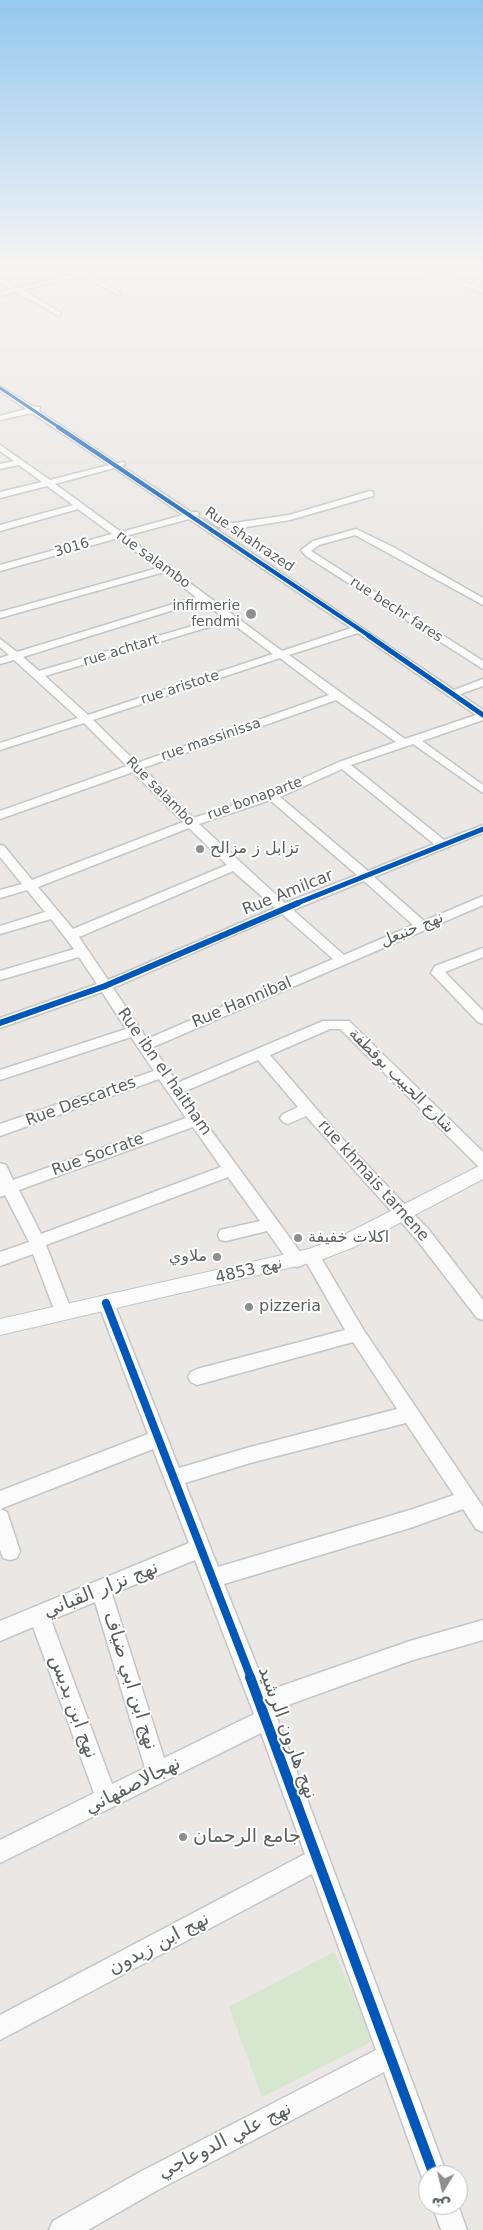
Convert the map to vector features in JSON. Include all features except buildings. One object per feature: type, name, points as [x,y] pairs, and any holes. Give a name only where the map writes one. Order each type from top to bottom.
[{"type":"street","points":[[1,384],[44,407],[226,527],[290,517],[370,494]]},
{"type":"street","name":"Rue shahrazed","points":[[1,384],[32,410],[360,629],[483,715]]},
{"type":"street","points":[[0,418],[44,407]]},
{"type":"street","name":"rue salambo","points":[[0,447],[233,617],[337,696],[483,790]]},
{"type":"street","points":[[0,467],[19,462]]},
{"type":"street","points":[[0,495],[128,463]]},
{"type":"street","points":[[0,528],[79,506]]},
{"type":"street","name":"3016","points":[[0,568],[202,512]]},
{"type":"street","name":"rue bechr fares","points":[[483,602],[356,532],[316,543],[306,550],[309,554],[483,666]]},
{"type":"street","points":[[0,615],[165,569]]},
{"type":"street","points":[[0,662],[205,597]]},
{"type":"street","name":"rue achtart","points":[[38,676],[233,617]]},
{"type":"street","name":"rue aristote","points":[[0,747],[360,629]]},
{"type":"street","name":"Rue salambo","points":[[0,642],[85,718],[235,866],[342,960]]},
{"type":"street","points":[[452,694],[483,682]]},
{"type":"street","name":"rue massinissa","points":[[0,815],[337,696]]},
{"type":"street","name":"rue bonaparte","points":[[0,894],[29,886],[191,823],[272,796],[343,764],[483,715]]},
{"type":"street","points":[[343,764],[444,846]]},
{"type":"street","points":[[272,796],[318,832],[365,877],[422,926]]},
{"type":"street","name":"Rue Amilcar","points":[[0,1023],[105,986],[283,909],[483,829]]},
{"type":"street","name":"Rue ibn el haitham","points":[[1,852],[71,935],[174,1090],[272,1224],[304,1258],[483,1523]]},
{"type":"street","points":[[71,935],[235,866]]},
{"type":"street","name":"نهج حنبعل","points":[[342,960],[483,900]]},
{"type":"street","points":[[0,930],[52,914]]},
{"type":"street","points":[[0,976],[82,951]]},
{"type":"street","points":[[483,952],[440,969],[438,973],[483,1019]]},
{"type":"street","name":"Rue Hannibal","points":[[143,1046],[342,960]]},
{"type":"street","name":"شارع الحبيب بوقطفة","points":[[174,1090],[328,1024],[344,1024],[483,1162]]},
{"type":"street","points":[[0,1075],[134,1031]]},
{"type":"street","name":"rue khmais tarnene","points":[[259,1052],[308,1109],[423,1235],[483,1313]]},
{"type":"street","name":"Rue Descartes","points":[[0,1130],[162,1073]]},
{"type":"street","points":[[288,1118],[308,1109]]},
{"type":"street","name":"Rue Socrate","points":[[5,1189],[196,1120]]},
{"type":"street","points":[[0,1169],[5,1189],[38,1244],[63,1312]]},
{"type":"street","points":[[0,1259],[233,1169]]},
{"type":"street","name":"نهج 4853","points":[[0,1327],[304,1258],[347,1242],[483,1172]]},
{"type":"street","points":[[226,1235],[272,1224]]},
{"type":"street","name":"نهج هارون الرشيد","points":[[106,1303],[175,1478],[430,2165]]},
{"type":"street","points":[[197,1377],[356,1334]]},
{"type":"street","points":[[175,1478],[250,1455],[410,1414]]},
{"type":"street","points":[[0,1500],[159,1438]]},
{"type":"street","points":[[212,1578],[410,1519],[467,1499]]},
{"type":"street","points":[[0,1518],[10,1551]]},
{"type":"street","name":"نهج نزار القباني","points":[[0,1631],[201,1548]]},
{"type":"street","name":"نهج ابن ابي ضياف","points":[[101,1590],[158,1773]]},
{"type":"street","name":"نهج ابن بديس","points":[[39,1615],[107,1799]]},
{"type":"street","name":"نهجالاصفهاني","points":[[1,1846],[107,1799],[158,1773],[263,1712],[410,1651],[483,1630]]},
{"type":"street","name":"نهج ابن زيدون","points":[[0,2028],[318,1859]]},
{"type":"street","name":"نهج علي الدوعاجي","points":[[62,2230],[147,2182],[389,2056]]},
{"type":"street","points":[[449,2215],[454,2230]]},
{"type":"green space","points":[[334,1952],[373,2041],[262,2097],[229,2007]]},
{"type":"cycle path","points":[[0,388],[359,629],[483,715]]},
{"type":"cycle path","points":[[0,1023],[105,986],[283,909],[483,829]]},
{"type":"cycle path","points":[[106,1303],[261,1704],[430,2165]]},
{"type":"place","name":"infirmerie fendmi","points":[[251,614]]},
{"type":"place","name":"تزابل ز مزالح","points":[[200,849]]},
{"type":"place","name":"اكلات خفيفة","points":[[298,1238]]},
{"type":"place","name":"ملاوي","points":[[217,1257]]},
{"type":"place","name":"pizzeria","points":[[249,1307]]},
{"type":"place","name":"جامع الرحمان","points":[[183,1837]]}]
